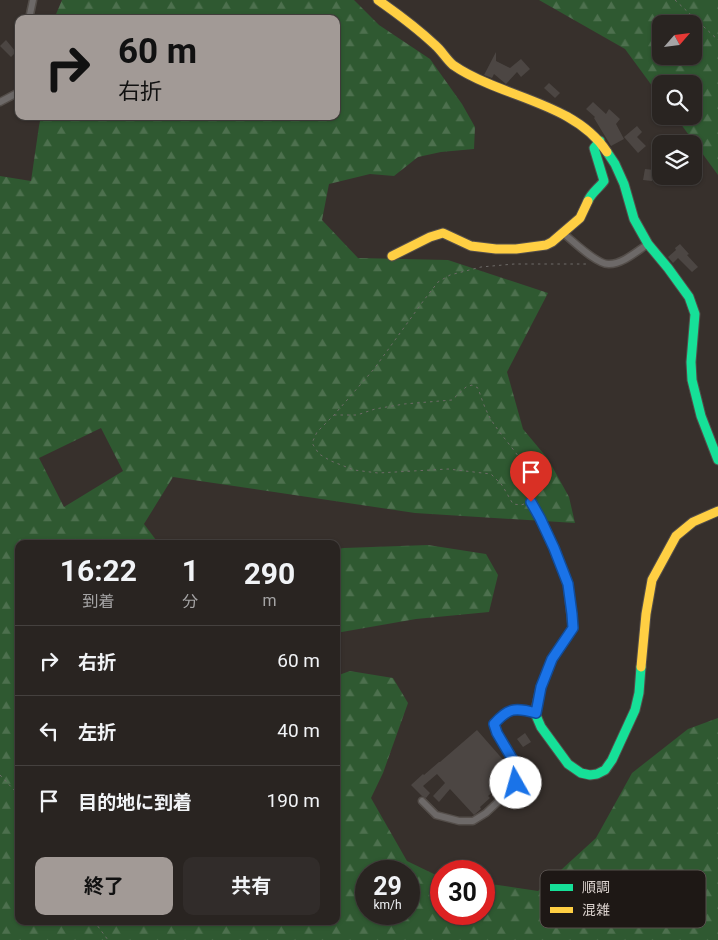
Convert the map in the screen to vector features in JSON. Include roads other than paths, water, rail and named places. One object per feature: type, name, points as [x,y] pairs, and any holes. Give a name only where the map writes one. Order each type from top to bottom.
[{"type":"street","points":[[30,15],[33,0]]},
{"type":"street","points":[[378,0],[417,28],[438,47],[452,64],[474,78],[548,107],[575,121],[600,142],[615,164],[624,184],[634,219],[648,244],[689,297],[695,314],[691,362],[692,380],[700,416],[718,460]]},
{"type":"street","points":[[0,102],[15,94]]},
{"type":"street","points":[[392,256],[430,237],[443,233],[471,246],[496,249],[546,245],[552,242],[580,218],[590,196],[604,182],[594,148],[600,142]]},
{"type":"street","points":[[563,233],[599,262],[610,265],[622,261],[648,244]]},
{"type":"street","points":[[531,502],[550,540],[568,584],[573,621],[573,628],[548,668],[541,687],[536,713],[541,727],[568,764],[581,773],[590,775],[605,770],[612,760],[632,717],[640,693],[646,614],[652,580],[676,536],[693,522],[718,511]]},
{"type":"street","points":[[422,801],[436,815],[459,821],[473,821],[486,813],[516,783],[520,772],[497,733],[494,724],[502,715],[510,710],[521,709],[536,713]]}]
